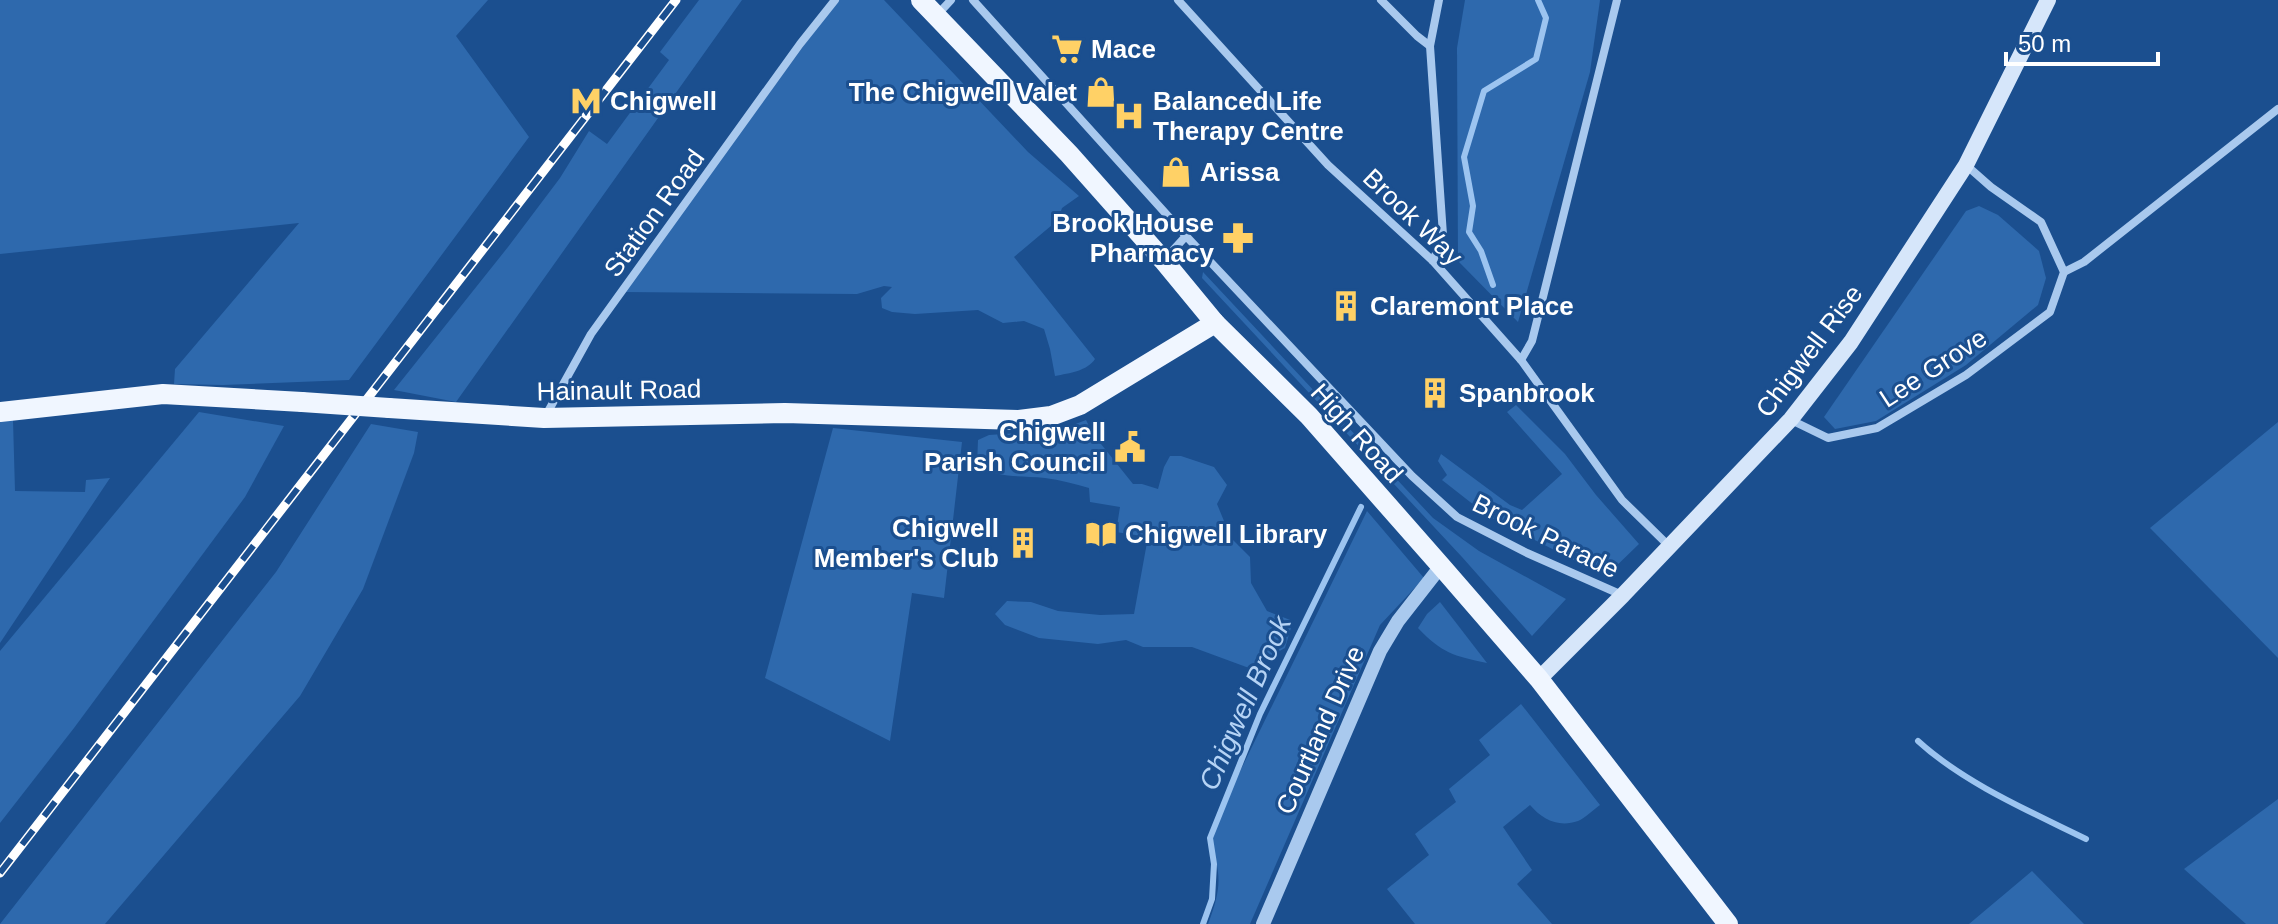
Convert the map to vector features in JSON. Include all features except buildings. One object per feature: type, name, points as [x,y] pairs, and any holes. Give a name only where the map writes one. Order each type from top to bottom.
[{"type":"main road","name":"High Road","points":[[921,0],[1069,154],[1215,323],[1309,416],[1441,566],[1539,679],[1728,924]]},
{"type":"main road","name":"Chigwell Rise","points":[[1539,679],[1791,419],[1851,342],[1966,165],[2048,0]]},
{"type":"main road","name":"Hainault Road","points":[[0,412],[163,394],[544,418],[785,413],[1019,420],[1051,416],[1080,405],[1215,323]]},
{"type":"street","name":"Station Road","points":[[544,418],[591,334],[835,0]]},
{"type":"street","points":[[936,16],[951,0]]},
{"type":"street","name":"Brook Parade","points":[[973,0],[1186,236],[1412,476],[1457,517],[1527,553],[1623,595]]},
{"type":"street","name":"Brook Way","points":[[1178,0],[1328,165],[1433,261],[1521,360],[1622,500],[1670,546]]},
{"type":"street","points":[[1381,0],[1430,46]]},
{"type":"street","points":[[1433,261],[1443,235],[1430,46],[1439,0]]},
{"type":"street","points":[[1521,360],[1532,341],[1617,0]]},
{"type":"street","points":[[1966,165],[2041,222],[2064,272],[2084,262],[2278,109]]},
{"type":"street","points":[[1163,260],[1186,236]]},
{"type":"street","name":"Lee Grove","points":[[1791,419],[1828,438],[1877,428],[1966,375],[2050,312],[2064,272]]},
{"type":"street","name":"Courtland Drive","points":[[1263,924],[1380,651],[1398,621],[1441,566]]},
{"type":"shaded area","points":[[0,0],[488,0],[456,36],[529,137],[349,380],[174,384],[175,369],[299,223],[0,254]]},
{"type":"shaded area","points":[[699,0],[742,0],[456,402],[394,390],[560,178],[589,131],[607,144],[669,60],[660,52]]},
{"type":"shaded area","points":[[837,0],[884,0],[1028,152],[1079,196],[1062,208],[1058,220],[1014,257],[1095,359],[1087,366],[1055,376],[1044,329],[1024,321],[1003,323],[978,310],[915,314],[882,308],[881,298],[892,287],[884,286],[857,294],[624,292]]},
{"type":"shaded area","points":[[1465,0],[1600,0],[1590,72],[1518,322],[1458,261],[1457,48]]},
{"type":"shaded area","points":[[1979,206],[1998,215],[2039,251],[2046,278],[2038,305],[1966,365],[1876,421],[1835,429],[1824,417],[1966,211]]},
{"type":"shaded area","points":[[1203,272],[1433,518],[1479,551],[1566,599],[1532,636],[1202,278]]},
{"type":"shaded area","points":[[1516,405],[1565,454],[1639,544],[1608,574],[1599,573],[1488,516],[1442,480],[1447,475],[1438,461],[1441,454],[1510,505],[1522,510],[1562,474],[1507,412]]},
{"type":"shaded area","points":[[199,412],[284,426],[245,497],[0,823],[0,651]]},
{"type":"shaded area","points":[[0,420],[13,420],[15,491],[85,492],[86,480],[110,478],[0,643]]},
{"type":"shaded area","points":[[1086,420],[1093,434],[1133,484],[1158,489],[1170,456],[1181,456],[1214,467],[1227,485],[1217,504],[1231,538],[1250,557],[1251,583],[1267,611],[1293,621],[1285,648],[1249,668],[1192,647],[1143,647],[1126,640],[1098,644],[1039,638],[1005,625],[995,614],[1007,601],[1031,602],[1058,611],[1134,614],[1148,537],[1116,532],[1120,507],[1090,502],[1089,488],[1051,479],[1002,475],[977,466],[978,440],[989,435],[1060,430]]},
{"type":"shaded area","points":[[2278,422],[2278,658],[2150,528]]},
{"type":"shaded area","points":[[371,424],[418,432],[414,453],[363,589],[300,696],[105,924],[0,924],[276,572]]},
{"type":"shaded area","points":[[833,428],[962,442],[944,598],[912,593],[890,741],[765,678]]},
{"type":"shaded area","points":[[1367,511],[1424,578],[1380,625],[1250,924],[1208,924],[1218,890],[1218,871],[1208,837]]},
{"type":"shaded area","points":[[1440,602],[1487,663],[1449,652],[1418,628]]},
{"type":"shaded area","points":[[1521,704],[1600,805],[1581,820],[1557,823],[1545,818],[1530,805],[1503,827],[1532,870],[1517,884],[1552,924],[1415,924],[1387,889],[1429,855],[1415,834],[1456,802],[1449,789],[1490,755],[1479,740]]},
{"type":"shaded area","points":[[2278,799],[2278,924],[2246,924],[2184,869]]},
{"type":"shaded area","points":[[2032,871],[2084,924],[1969,924]]},
{"type":"waterway","name":"Chigwell Brook","points":[[1493,285],[1481,251],[1469,232],[1473,206],[1464,157],[1484,91],[1536,59],[1546,18],[1538,0]]},
{"type":"waterway","name":"Chigwell Brook","points":[[1203,924],[1212,899],[1214,864],[1210,838],[1260,714],[1361,507]]},
{"type":"waterway","points":[[1918,741],[1977,783],[2086,839]]},
{"type":"railway","points":[[0,873],[676,0]]},
{"type":"place","name":"Mace","points":[[1067,49]]},
{"type":"place","name":"The Chigwell Valet","points":[[1101,92]]},
{"type":"place","name":"Chigwell","points":[[586,101]]},
{"type":"place","name":"Balanced Life Therapy Centre","points":[[1129,116]]},
{"type":"place","name":"Arissa","points":[[1176,172]]},
{"type":"place","name":"Brook House Pharmacy","points":[[1238,238]]},
{"type":"place","name":"Claremont Place","points":[[1346,306]]},
{"type":"place","name":"Spanbrook","points":[[1435,393]]},
{"type":"place","name":"Chigwell Parish Council","points":[[1130,447]]},
{"type":"place","name":"Chigwell Library","points":[[1101,534]]},
{"type":"place","name":"Chigwell Member's Club","points":[[1023,543]]}]
